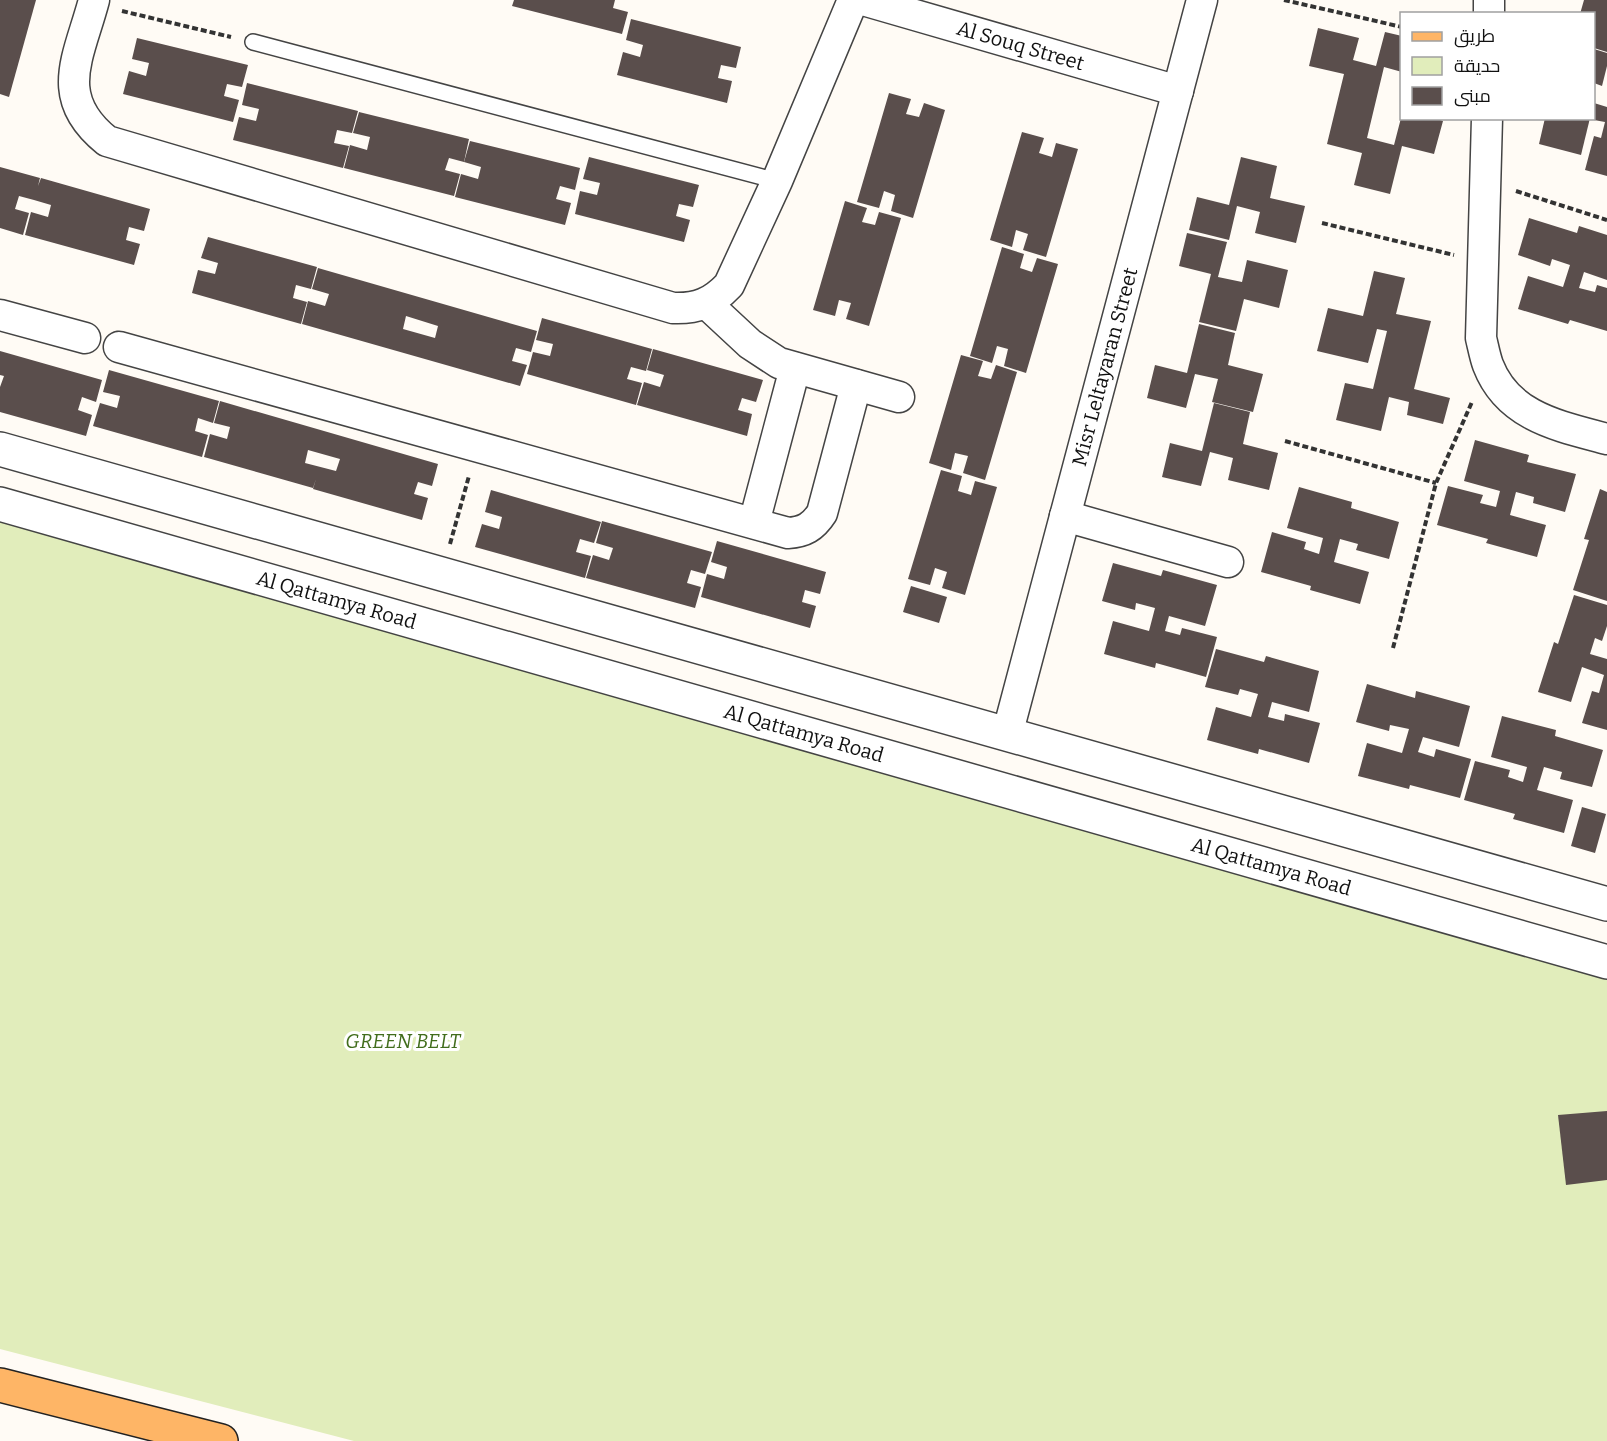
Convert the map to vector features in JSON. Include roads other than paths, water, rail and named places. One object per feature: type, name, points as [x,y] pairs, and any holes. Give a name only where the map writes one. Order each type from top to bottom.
[{"type":"main road","points":[[0,1385],[221,1441]]},
{"type":"street","points":[[93,2],[74,73],[74,93],[80,112],[92,129],[107,141],[673,308],[707,304],[729,285],[777,182],[853,0]]},
{"type":"street","name":"Al Souq Street","points":[[863,0],[1178,91]]},
{"type":"street","name":"Misr Leltayaran Street","points":[[1007,735],[1202,0]]},
{"type":"street","points":[[1487,120],[1481,338],[1488,365],[1502,390],[1523,410],[1548,423],[1607,439]]},
{"type":"street","points":[[707,304],[763,355],[795,368],[900,397]]},
{"type":"street","points":[[0,315],[85,338]]},
{"type":"street","points":[[119,347],[788,533],[808,529],[822,513],[856,385]]},
{"type":"street","points":[[754,523],[795,368]]},
{"type":"street","points":[[0,449],[1607,904]]},
{"type":"street","name":"Al Qattamya Road","points":[[0,504],[1607,962]]},
{"type":"street","points":[[1065,516],[1228,562]]},
{"type":"lane","points":[[253,42],[777,182]]},
{"type":"park label","name":"GREEN BELT","points":[[403,1041]]}]
